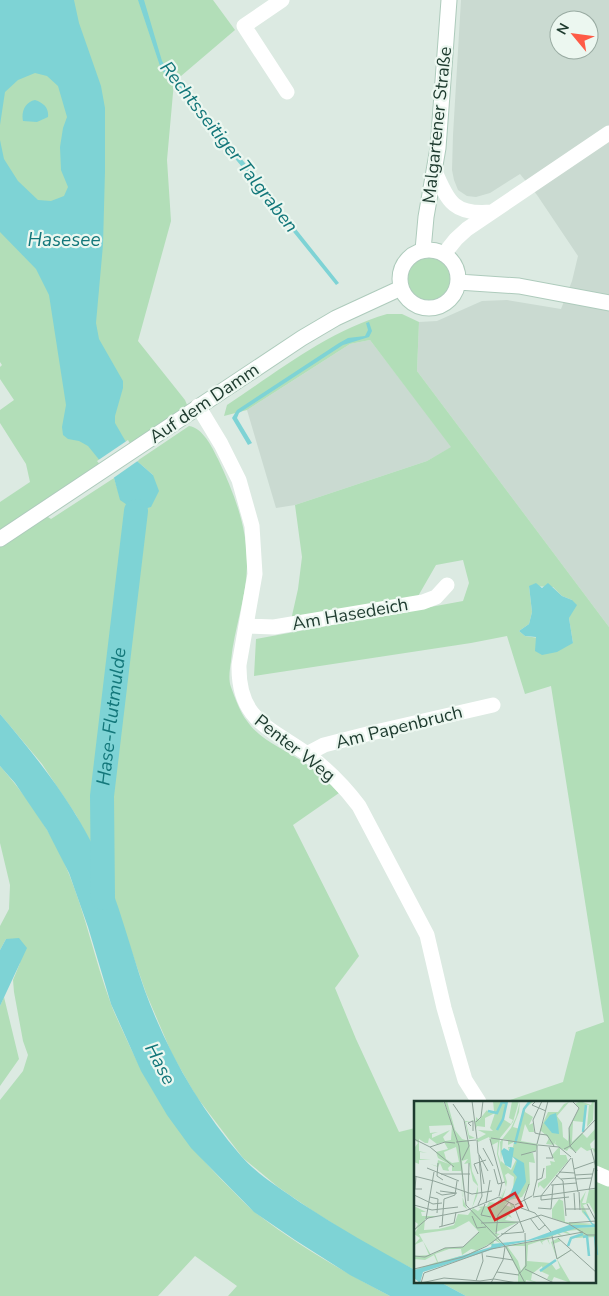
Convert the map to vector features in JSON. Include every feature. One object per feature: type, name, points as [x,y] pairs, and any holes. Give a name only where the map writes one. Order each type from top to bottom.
[{"type":"street","points":[[282,0],[244,26],[287,92]]},
{"type":"street","name":"Malgartener Straße","points":[[423,250],[426,217],[439,140],[449,0]]},
{"type":"street","points":[[444,254],[468,229],[609,134]]},
{"type":"street","points":[[435,171],[443,191],[454,206],[467,212],[493,212]]},
{"type":"street","points":[[423,250],[432,250],[444,254],[454,264],[457,273],[458,282],[455,292],[441,306],[422,308],[412,304],[405,297],[399,278],[406,260],[423,250]]},
{"type":"street","points":[[458,282],[519,286],[609,303]]},
{"type":"street","name":"Auf dem Damm","points":[[0,539],[302,338],[336,318],[401,288]]},
{"type":"street","name":"Penter Weg","points":[[198,406],[221,444],[239,480],[252,526],[255,574],[239,665],[242,695],[250,712],[268,729],[324,767],[344,787],[359,806],[427,935],[444,1008],[465,1080],[478,1101]]},
{"type":"street","name":"Am Hasedeich","points":[[247,626],[274,627],[423,602],[436,597],[447,585]]},
{"type":"street","name":"Am Papenbruch","points":[[307,754],[324,745],[493,705]]},
{"type":"street","points":[[596,1173],[609,1179]]},
{"type":"shaded area","points":[[461,0],[609,0],[609,627],[417,371],[419,322],[437,321],[482,301],[507,300],[561,309],[572,281],[578,256],[537,195],[520,174],[490,193],[476,197],[467,196],[458,190],[452,170]]},
{"type":"shaded area","points":[[370,340],[452,447],[427,461],[295,505],[276,508],[247,410],[350,344]]},
{"type":"green space","points":[[0,0],[213,0],[235,30],[174,82],[167,160],[171,221],[138,341],[185,400],[190,412],[40,512],[51,519],[114,478],[121,500],[153,475],[137,461],[189,426],[203,434],[218,459],[239,511],[247,553],[246,579],[233,649],[230,684],[244,717],[252,728],[265,739],[307,765],[339,793],[293,825],[359,956],[335,988],[356,1039],[399,1132],[414,1128],[414,1269],[367,1245],[278,1187],[243,1158],[196,1096],[172,1054],[146,993],[100,860],[76,815],[42,764],[0,714],[0,502],[30,482],[26,464],[0,423],[0,410],[14,400],[0,379],[0,367],[2,365],[0,362]]},
{"type":"green space","points":[[433,258],[441,261],[447,267],[450,279],[447,291],[441,297],[425,300],[417,297],[411,291],[408,275],[411,267],[417,261]]},
{"type":"green space","points":[[387,314],[402,314],[419,322],[417,371],[609,627],[609,1296],[466,1296],[444,1284],[596,1284],[596,1101],[507,1101],[563,1082],[576,1032],[604,1022],[551,686],[525,694],[507,636],[254,676],[256,639],[463,601],[469,583],[463,560],[436,565],[417,598],[291,620],[298,589],[302,557],[295,505],[427,461],[451,447],[370,340],[350,344],[247,410],[224,416],[227,405],[284,366],[365,321]],"holes":[[[529,586],[553,587],[562,596],[572,600],[569,618],[573,643],[525,636],[519,631],[529,624],[532,612]]]},
{"type":"green space","points":[[0,766],[30,804],[48,831],[63,859],[86,922],[105,988],[116,1017],[147,1080],[171,1119],[199,1155],[256,1213],[321,1258],[390,1296],[228,1296],[237,1286],[195,1256],[158,1296],[0,1296],[0,1100],[23,1071],[28,1055],[23,1041],[14,992],[13,980],[20,963],[6,939],[0,950],[0,926],[9,909],[10,885],[0,843]]},
{"type":"green space","points":[[4,997],[19,1059],[0,1086],[0,1006]]},
{"type":"water","name":"Hasesee","points":[[0,0],[74,0],[79,23],[101,86],[105,108],[105,171],[103,245],[96,323],[99,339],[123,381],[115,423],[137,461],[153,475],[159,491],[151,507],[136,511],[120,500],[114,478],[88,446],[79,441],[68,439],[63,435],[62,427],[66,405],[49,295],[36,269],[0,232],[0,140],[4,159],[18,181],[38,200],[51,201],[64,196],[68,187],[61,170],[60,147],[67,117],[58,86],[47,76],[35,73],[18,80],[5,92],[0,125]]},
{"type":"water","points":[[138,0],[144,0],[162,61],[254,174],[259,181],[256,184],[161,69]]},
{"type":"water","points":[[35,100],[45,106],[48,111],[48,117],[37,122],[23,121],[24,108]]},
{"type":"water","points":[[272,199],[339,283],[336,285],[269,202]]},
{"type":"water","points":[[369,322],[372,331],[369,337],[343,345],[239,413],[237,418],[252,443],[248,445],[232,418],[237,410],[339,343],[348,338],[365,336],[368,330],[366,323]]},
{"type":"water","points":[[536,583],[542,588],[548,583],[562,596],[572,600],[577,605],[569,618],[573,643],[557,652],[542,655],[535,651],[536,637],[525,636],[519,631],[529,624],[532,612],[529,586]]},
{"type":"water","name":"Hase","points":[[0,714],[55,783],[79,820],[100,860],[113,892],[145,991],[174,1057],[212,1119],[248,1164],[301,1203],[414,1269],[414,1284],[444,1284],[466,1296],[390,1296],[350,1275],[254,1212],[191,1148],[167,1115],[141,1071],[111,1004],[88,927],[69,873],[47,830],[15,783],[0,766]]},
{"type":"water","points":[[19,938],[27,948],[0,1006],[0,950],[6,939]]},
{"type":"pier","points":[[128,440],[139,460],[112,479],[97,461]]},
{"type":"waterway","name":"Rechtsseitiger Talgraben","points":[[255,180],[272,202]]},
{"type":"waterway","name":"Hase-Flutmulde","points":[[103,898],[102,796],[136,511]]}]
